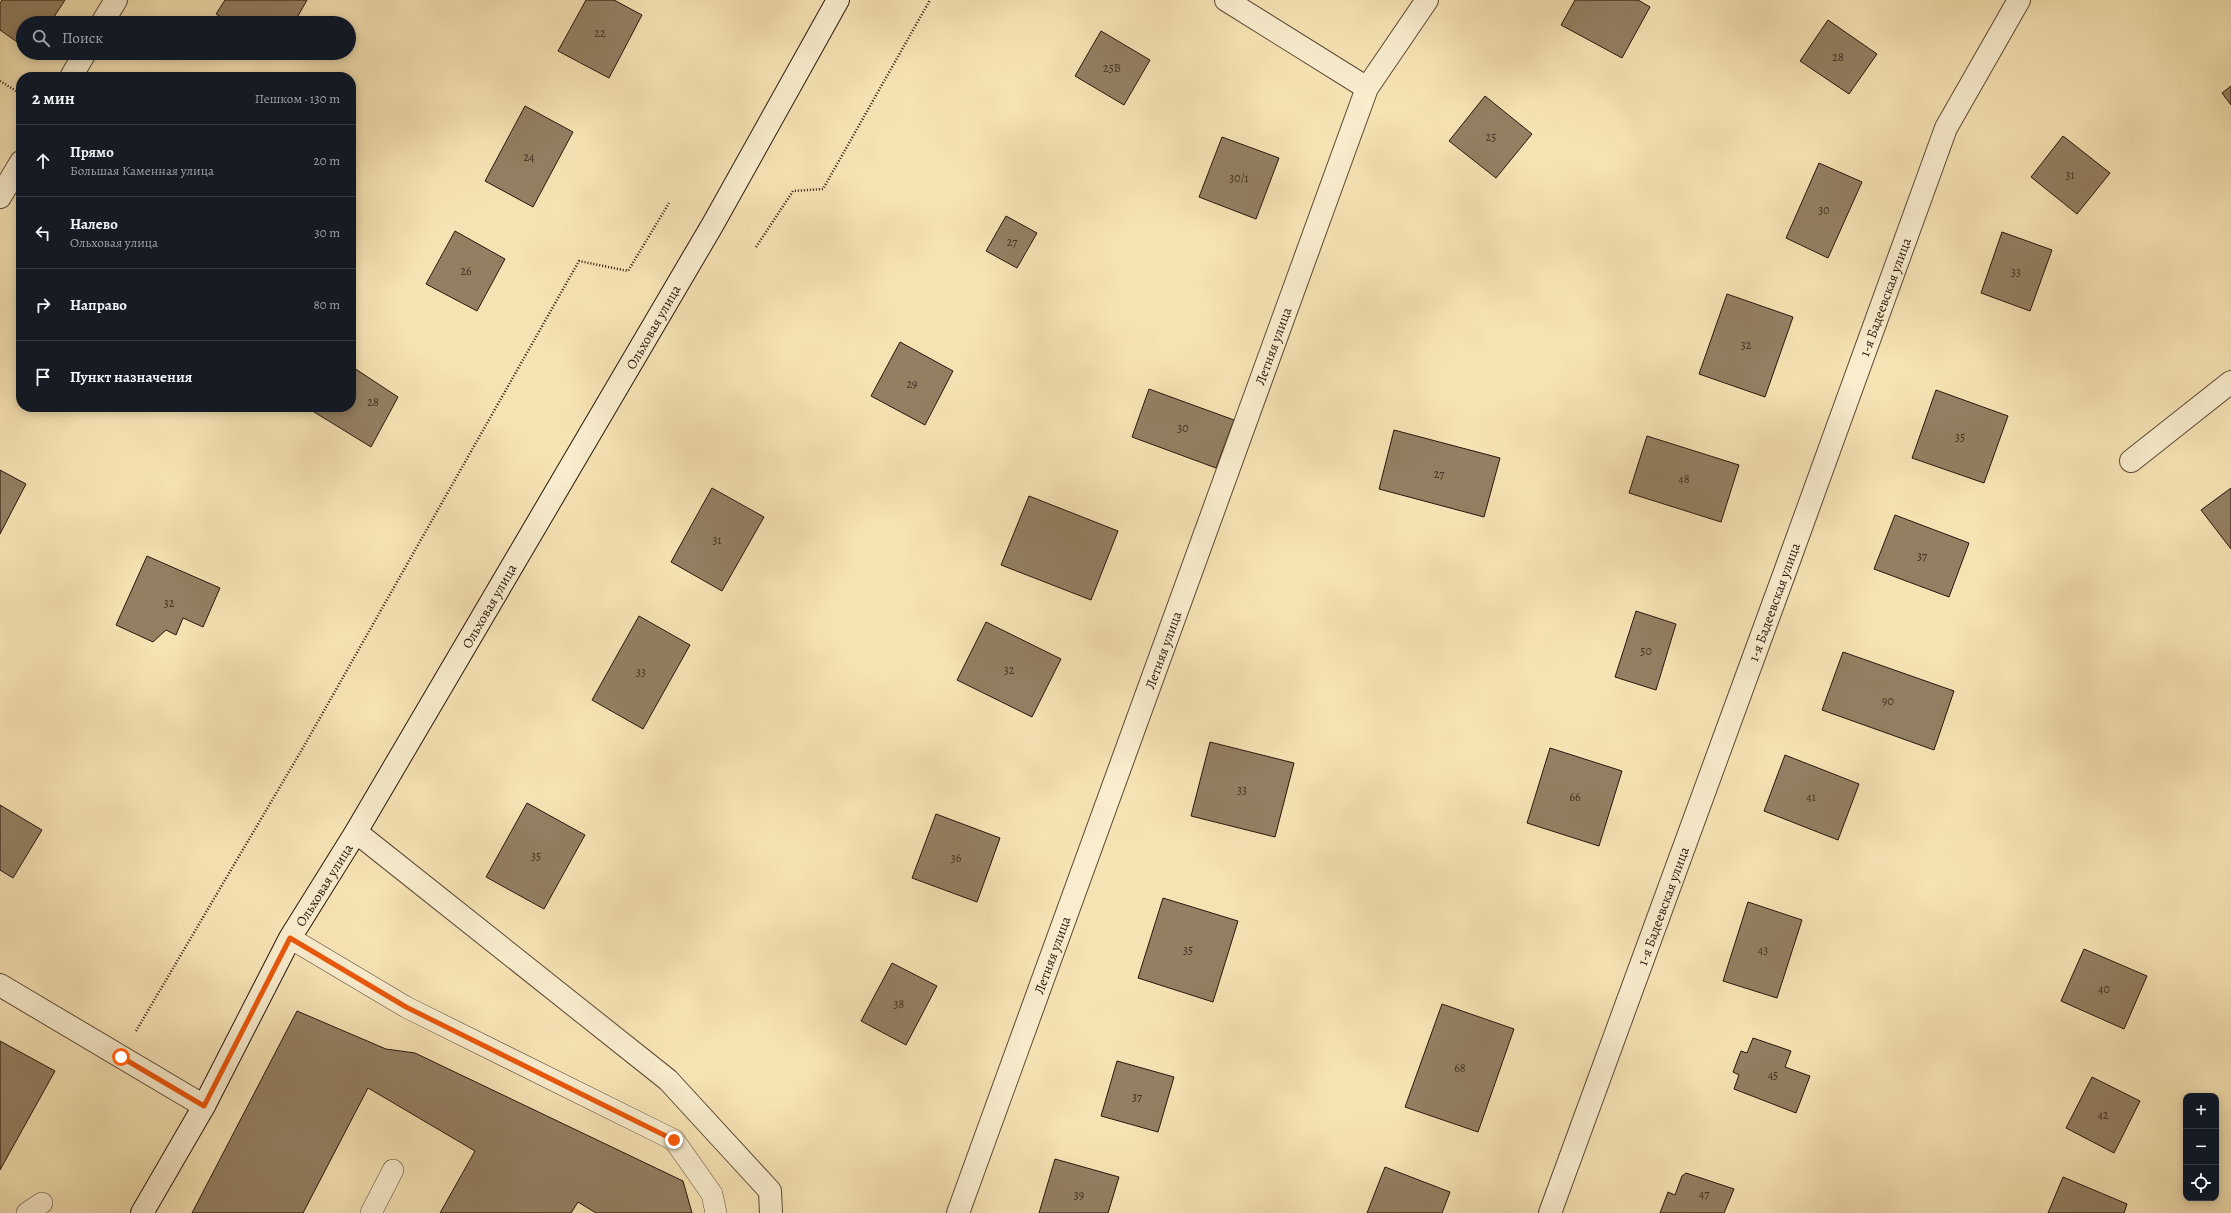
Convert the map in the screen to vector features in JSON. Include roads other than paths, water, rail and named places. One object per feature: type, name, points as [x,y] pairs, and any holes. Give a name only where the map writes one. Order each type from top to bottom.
[{"type":"street","points":[[106,16],[116,0]]},
{"type":"street","name":"Ольховая улица","points":[[142,1213],[204,1106],[290,938],[356,832],[713,224],[838,0]]},
{"type":"street","points":[[1226,0],[1367,88]]},
{"type":"street","name":"Летняя улица","points":[[958,1213],[1367,88],[1427,0]]},
{"type":"street","name":"1-я Бадеевская улица","points":[[1550,1213],[1784,577],[1946,128],[2019,0]]},
{"type":"street","points":[[74,72],[81,60]]},
{"type":"street","points":[[0,198],[16,171]]},
{"type":"street","points":[[2131,461],[2231,382]]},
{"type":"street","points":[[356,832],[668,1080],[770,1191],[771,1213]]},
{"type":"street","points":[[0,985],[204,1106]]},
{"type":"lane","points":[[290,938],[406,1007],[674,1140],[712,1194],[716,1213]]},
{"type":"lane","points":[[372,1213],[393,1170]]}]
